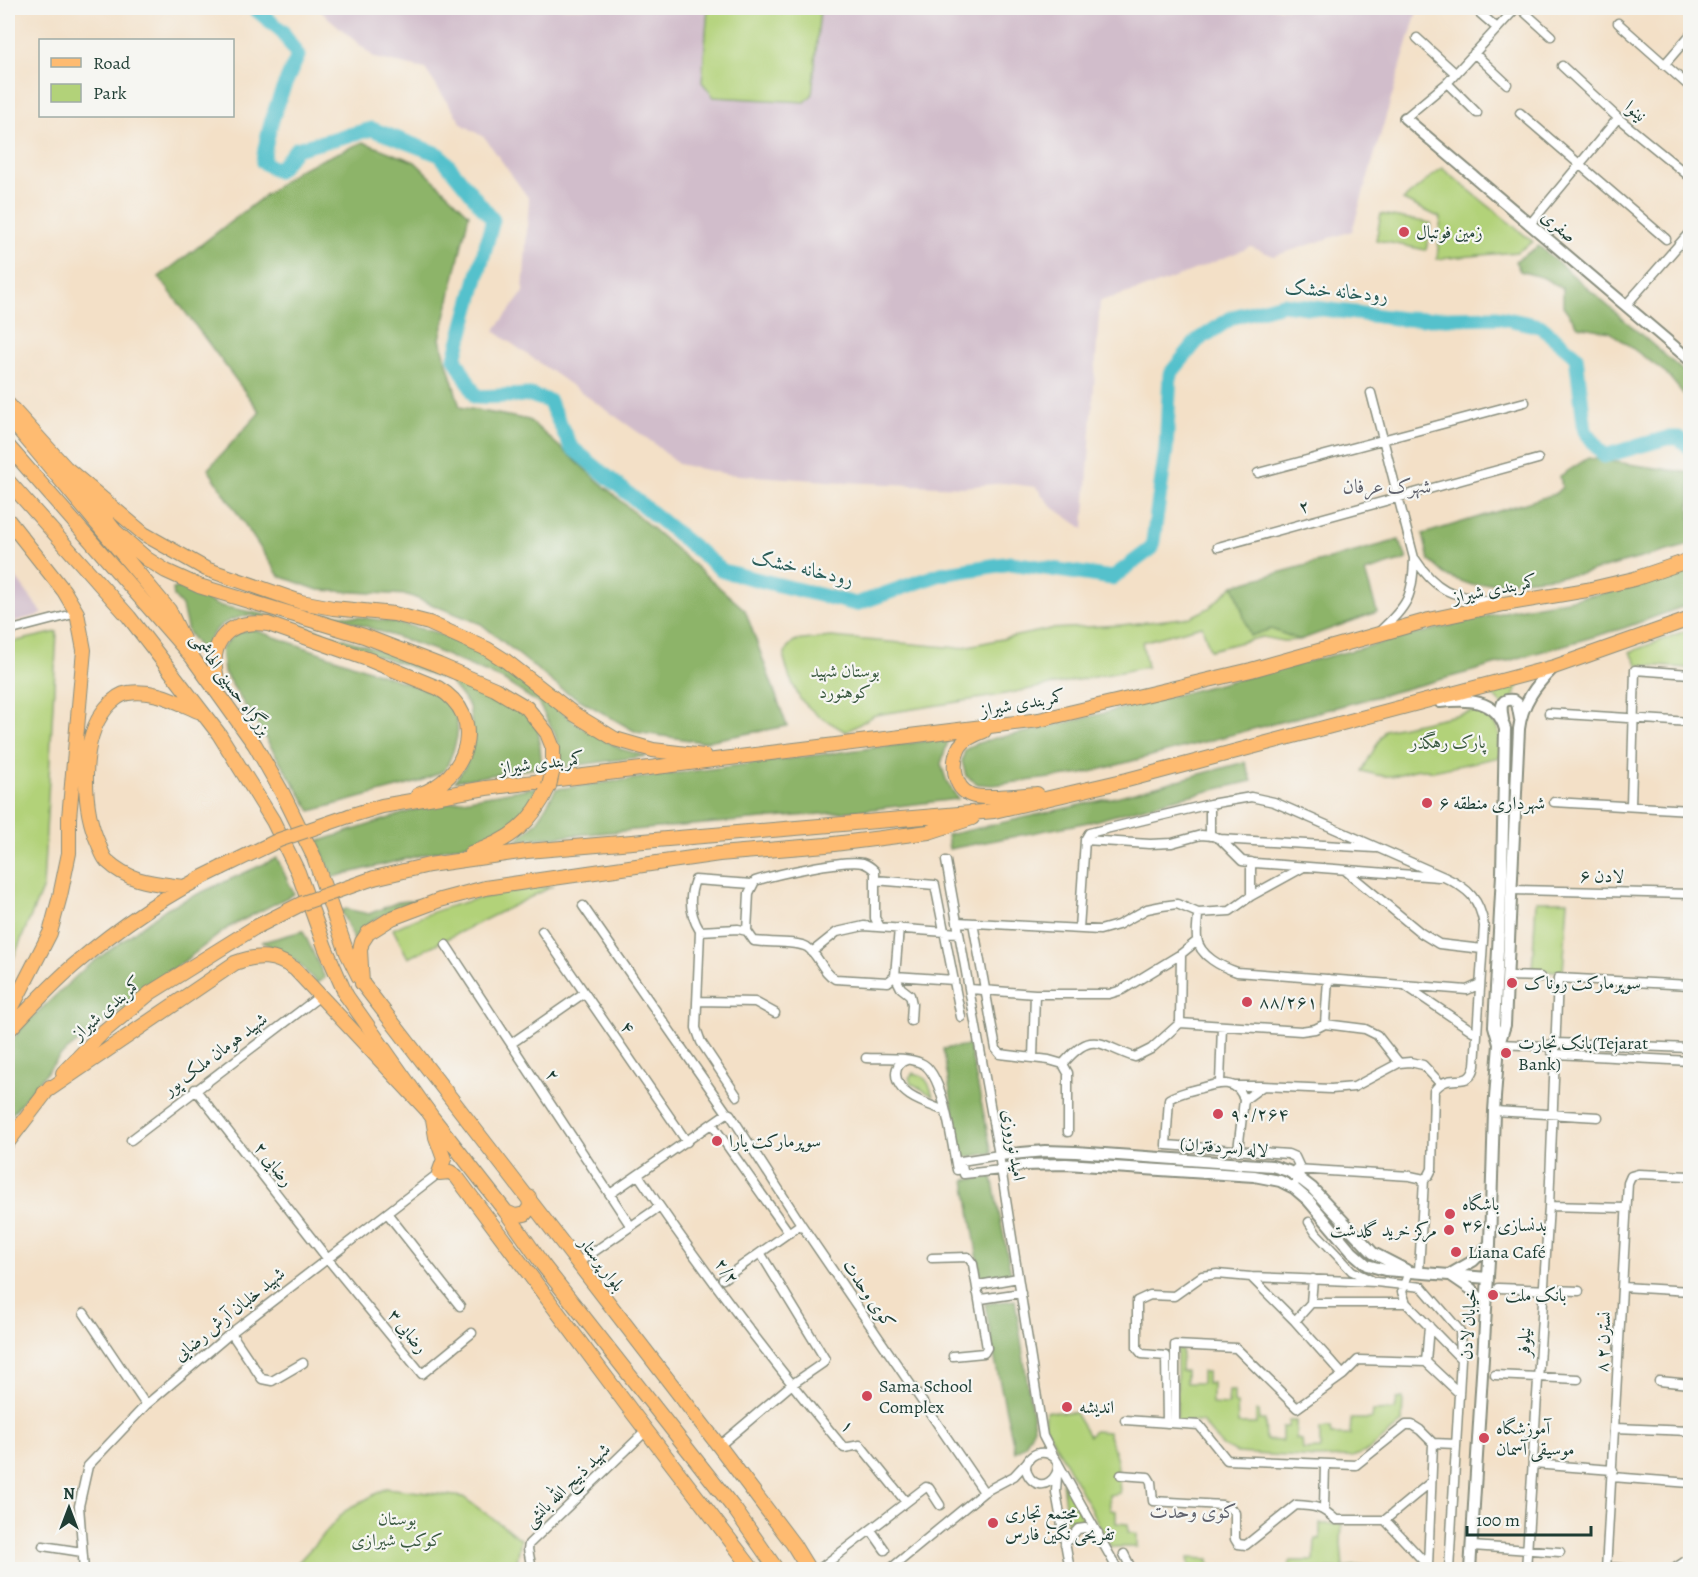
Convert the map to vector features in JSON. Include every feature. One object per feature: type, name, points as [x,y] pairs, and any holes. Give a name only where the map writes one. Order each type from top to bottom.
[{"type":"main road","points":[[8,404],[65,467],[115,531],[147,559],[166,571],[199,586],[364,636],[407,652],[495,689],[527,708],[547,733],[553,748],[553,769],[549,786],[536,810],[517,832],[506,839],[475,852],[429,865]]},
{"type":"main road","points":[[8,417],[169,610],[192,657]]},
{"type":"main road","name":"بزرگراه حسینی الهاشمی","points":[[8,446],[192,657],[228,706],[268,767],[314,856],[347,953],[362,983]]},
{"type":"main road","points":[[65,467],[144,534],[206,569],[301,602],[333,608],[394,614],[429,622],[487,649],[574,714],[615,739],[653,750],[730,758]]},
{"type":"main road","points":[[8,481],[129,617],[219,734],[278,831],[298,872],[325,947],[346,996],[430,1114],[736,1510],[777,1569]]},
{"type":"main road","points":[[8,520],[64,591],[77,613],[84,650],[69,818],[69,852],[60,896],[50,933],[8,1015]]},
{"type":"main road","name":"کمربندی شیراز","points":[[184,887],[279,840],[382,806],[543,780],[997,727],[1084,711],[1251,670],[1377,634],[1504,604],[1587,590],[1634,579],[1690,560]]},
{"type":"main road","points":[[362,983],[360,950],[368,933],[392,918],[440,900],[484,888],[719,854],[826,845],[929,831],[994,811],[1083,790],[1554,667],[1690,619]]},
{"type":"main road","points":[[228,706],[214,671],[214,657],[218,641],[237,625],[253,622],[268,624],[370,660],[447,693],[459,708],[466,725],[467,738],[462,760],[446,780],[427,792],[382,806]]},
{"type":"main road","points":[[184,887],[135,880],[105,860],[92,829],[87,798],[87,761],[97,720],[111,702],[126,693],[158,693],[201,712]]},
{"type":"main road","points":[[997,727],[972,736],[960,745],[954,770],[959,787],[971,795],[982,797],[1083,790]]},
{"type":"main road","points":[[429,865],[527,851],[994,811]]},
{"type":"main road","name":"کمربندی شیراز","points":[[8,1142],[44,1093],[103,1032],[150,993],[254,928],[303,903],[374,878],[429,865]]},
{"type":"main road","points":[[8,1031],[72,967],[125,926],[184,887]]},
{"type":"main road","points":[[44,1093],[234,963],[265,956],[285,962],[295,969],[430,1114],[444,1159],[439,1173],[450,1172],[456,1176],[646,1431],[753,1569]]},
{"type":"main road","name":"بلوار پرستار","points":[[362,983],[579,1262],[793,1544],[809,1569]]},
{"type":"main road","points":[[506,1212],[515,1216],[525,1214],[530,1207],[529,1197]]},
{"type":"main road","points":[[524,1237],[528,1222],[545,1219]]},
{"type":"main road","points":[[609,1379],[636,1382]]},
{"type":"main road","points":[[632,1412],[636,1382]]},
{"type":"street","points":[[1474,8],[1497,28]]},
{"type":"street","points":[[1405,117],[1446,82],[1518,8],[1551,36]]},
{"type":"street","points":[[1618,23],[1690,87]]},
{"type":"street","points":[[1664,65],[1690,35]]},
{"type":"street","points":[[1418,38],[1455,73]]},
{"type":"street","points":[[1474,53],[1507,84]]},
{"type":"street","name":"نینوا","points":[[1562,66],[1618,118],[1690,177]]},
{"type":"street","points":[[1446,82],[1477,113]]},
{"type":"street","points":[[1520,113],[1666,239]]},
{"type":"street","name":"صفری","points":[[1405,117],[1690,360]]},
{"type":"street","points":[[1530,224],[1618,118]]},
{"type":"street","points":[[1626,305],[1690,232]]},
{"type":"street","points":[[1371,393],[1414,558],[1413,584],[1409,599],[1397,615],[1377,634]]},
{"type":"street","points":[[1258,474],[1525,402]]},
{"type":"street","points":[[1398,498],[1538,459]]},
{"type":"street","name":"۲","points":[[1218,547],[1398,498]]},
{"type":"street","points":[[1669,568],[1690,554]]},
{"type":"street","points":[[1414,558],[1427,577],[1444,590],[1460,596],[1504,604]]},
{"type":"street","points":[[8,631],[77,613]]},
{"type":"street","name":"خیابان لادن","points":[[1470,1569],[1490,1244],[1494,1111],[1499,1044],[1505,1025],[1520,720],[1531,693],[1554,667]]},
{"type":"street","points":[[1631,805],[1635,670],[1690,674]]},
{"type":"street","points":[[1503,722],[1501,706],[1508,699],[1517,703],[1520,720]]},
{"type":"street","points":[[1412,705],[1473,700],[1490,706],[1503,722]]},
{"type":"street","points":[[1549,713],[1690,722]]},
{"type":"street","name":"خیابان لادن","points":[[1499,1044],[1494,1026],[1505,801],[1506,737],[1503,722]]},
{"type":"street","points":[[1078,929],[1084,840],[1089,833],[1251,796],[1274,802],[1444,877],[1465,889],[1475,899],[1482,911],[1484,926],[1473,1074],[1467,1079],[1440,1083],[1434,1091],[1432,1169],[1429,1175],[1423,1179],[1410,1176],[1300,1174]]},
{"type":"street","points":[[1554,802],[1690,810]]},
{"type":"street","points":[[1210,804],[1210,836]]},
{"type":"street","points":[[1084,840],[1150,844],[1172,843],[1201,835],[1220,839],[1382,849]]},
{"type":"street","points":[[1220,839],[1242,861],[1444,877]]},
{"type":"street","name":"امید نوروزی","points":[[946,861],[999,1155],[1043,1436],[1118,1569]]},
{"type":"street","points":[[747,931],[749,893],[755,881],[846,862],[862,863],[875,871],[875,918],[880,927]]},
{"type":"street","points":[[1251,862],[1251,896]]},
{"type":"street","points":[[957,922],[1100,930],[1118,925],[1147,909],[1161,906],[1177,904],[1198,914],[1230,911],[1251,896],[1302,867]]},
{"type":"street","points":[[1345,870],[1430,939],[1448,946],[1482,950]]},
{"type":"street","points":[[737,1096],[701,1042],[696,1028],[700,931],[695,924],[690,898],[695,880],[752,884]]},
{"type":"street","points":[[875,880],[935,885],[961,1017]]},
{"type":"street","name":"۶ لادن","points":[[1512,890],[1690,894]]},
{"type":"street","name":"کوی وحدت","points":[[584,906],[727,1113],[730,1114],[801,1224],[984,1492]]},
{"type":"street","points":[[1198,914],[1197,940],[1208,956],[1222,966],[1237,972],[1467,990],[1480,984]]},
{"type":"street","points":[[973,923],[996,1049],[1000,1054],[1063,1064],[1068,1073],[1068,1132]]},
{"type":"street","points":[[812,952],[837,932],[864,926],[959,933]]},
{"type":"street","points":[[899,928],[895,976],[901,988],[910,995],[912,1004],[910,1021]]},
{"type":"street","points":[[700,931],[738,929],[747,931],[754,940],[805,945],[829,976],[835,979],[888,982],[895,976],[954,980]]},
{"type":"street","name":"۴","points":[[542,931],[687,1142]]},
{"type":"street","points":[[970,989],[1035,994],[1109,994],[1122,990],[1181,954],[1197,940]]},
{"type":"street","name":"۲","points":[[446,945],[630,1225]]},
{"type":"street","points":[[1063,1064],[1074,1051],[1092,1042],[1107,1044],[1135,1057],[1151,1050],[1180,1023],[1181,954]]},
{"type":"street","points":[[1507,976],[1540,977]]},
{"type":"street","name":"نیلوفر","points":[[1526,1569],[1549,1206],[1558,978],[1690,985]]},
{"type":"street","points":[[1325,1024],[1328,979]]},
{"type":"street","points":[[1403,985],[1423,996],[1477,1034]]},
{"type":"street","points":[[512,1043],[584,993]]},
{"type":"street","points":[[1033,1058],[1035,994]]},
{"type":"street","name":"شهید هومان ملک پور","points":[[131,1140],[320,996]]},
{"type":"street","points":[[697,1001],[754,1002],[775,1013]]},
{"type":"street","points":[[1180,1023],[1301,1031],[1315,1029],[1325,1024],[1365,1029],[1377,1035],[1399,1063]]},
{"type":"street","points":[[1221,1083],[1222,1026]]},
{"type":"street","points":[[1499,1044],[1543,1046],[1556,1043],[1690,1048]]},
{"type":"street","points":[[1543,1046],[1556,1054],[1690,1061]]},
{"type":"street","points":[[866,1058],[908,1060],[927,1066],[936,1076],[957,1170],[962,1169]]},
{"type":"street","points":[[908,1060],[897,1066],[900,1086],[921,1101],[945,1111]]},
{"type":"street","points":[[1294,1188],[1300,1174],[1298,1160],[1292,1155],[1166,1145],[1169,1099],[1177,1094],[1221,1083],[1235,1086],[1331,1089],[1354,1086],[1399,1063],[1410,1062],[1423,1065],[1440,1083]]},
{"type":"street","points":[[1235,1086],[1241,1092],[1244,1100],[1238,1150]]},
{"type":"street","points":[[1244,1100],[1263,1086]]},
{"type":"street","name":"رضایی ۲","points":[[195,1089],[327,1258]]},
{"type":"street","points":[[1494,1111],[1598,1118]]},
{"type":"street","points":[[610,1194],[727,1113]]},
{"type":"street","points":[[712,1124],[789,1233]]},
{"type":"street","name":"لاله (سردفتران)","points":[[999,1155],[1044,1151],[1272,1166],[1300,1174],[1373,1253],[1415,1271]]},
{"type":"street","points":[[999,1155],[961,1161],[962,1169],[964,1174],[1001,1170]]},
{"type":"street","points":[[1154,1158],[1154,1171]]},
{"type":"street","name":"لاله (سردفتران)","points":[[1001,1170],[1022,1165],[1066,1164],[1254,1176],[1280,1180],[1308,1200],[1352,1252],[1367,1265],[1386,1270],[1488,1278]]},
{"type":"street","name":"شهید خلبان آرش رضایی","points":[[84,1569],[79,1506],[88,1466],[146,1406],[231,1333],[439,1173]]},
{"type":"street","name":"۸ نسترن ۲","points":[[1606,1568],[1628,1183],[1630,1176],[1638,1174],[1690,1176]]},
{"type":"street","name":"۲/۲","points":[[639,1176],[659,1207],[792,1385]]},
{"type":"street","points":[[1423,1179],[1415,1271],[1403,1286],[1402,1292],[1406,1303],[1461,1359]]},
{"type":"street","points":[[1549,1206],[1625,1208]]},
{"type":"street","points":[[579,1262],[659,1207]]},
{"type":"street","points":[[387,1213],[460,1306]]},
{"type":"street","points":[[1309,1222],[1316,1233],[1352,1271],[1376,1282]]},
{"type":"street","points":[[723,1279],[801,1224]]},
{"type":"street","points":[[1316,1233],[1328,1224]]},
{"type":"street","points":[[1449,1274],[1464,1268],[1490,1244]]},
{"type":"street","points":[[719,1446],[792,1385],[823,1363],[825,1359],[761,1254]]},
{"type":"street","name":"رضایی ۳","points":[[327,1258],[422,1374],[472,1334]]},
{"type":"street","points":[[932,1258],[970,1258],[973,1264],[986,1351],[953,1356]]},
{"type":"street","points":[[1171,1423],[1166,1356],[1142,1354],[1137,1348],[1137,1301],[1150,1295],[1174,1296],[1202,1276],[1217,1274],[1376,1282],[1422,1287],[1461,1331],[1449,1569]]},
{"type":"street","points":[[1449,1274],[1471,1289],[1486,1305]]},
{"type":"street","points":[[1251,1277],[1295,1321],[1343,1375]]},
{"type":"street","points":[[1018,1278],[979,1285],[977,1292],[981,1299],[1021,1293]]},
{"type":"street","points":[[1295,1321],[1311,1303],[1313,1279]]},
{"type":"street","points":[[1623,1287],[1690,1291]]},
{"type":"street","points":[[1498,1288],[1579,1292]]},
{"type":"street","points":[[1311,1303],[1406,1303]]},
{"type":"street","points":[[84,1313],[146,1406]]},
{"type":"street","points":[[1426,1362],[1429,1326]]},
{"type":"street","points":[[231,1333],[262,1379],[266,1381],[272,1381],[303,1363]]},
{"type":"street","points":[[1171,1423],[1175,1345],[1236,1348],[1297,1408],[1343,1375],[1358,1360],[1426,1362],[1459,1393]]},
{"type":"street","points":[[1495,1375],[1578,1379]]},
{"type":"street","points":[[1659,1381],[1690,1384]]},
{"type":"street","name":"۱","points":[[792,1385],[844,1448],[860,1445],[906,1502]]},
{"type":"street","points":[[1125,1420],[1199,1425],[1227,1460],[1356,1465],[1406,1425],[1412,1425],[1420,1430],[1433,1443],[1456,1444]]},
{"type":"street","points":[[1615,1428],[1690,1431]]},
{"type":"street","name":"شهید ذبیح الله بانشی","points":[[532,1569],[529,1544],[646,1431]]},
{"type":"street","points":[[889,1569],[984,1492],[1014,1476],[1040,1446],[1043,1436]]},
{"type":"street","points":[[1430,1568],[1433,1443]]},
{"type":"street","points":[[1031,1478],[1027,1470],[1030,1458],[1035,1454],[1046,1452],[1056,1460],[1057,1499],[1070,1569]]},
{"type":"street","points":[[1324,1509],[1325,1464]]},
{"type":"street","points":[[1533,1464],[1574,1467],[1690,1483]]},
{"type":"street","points":[[1040,1484],[1051,1482],[1058,1473]]},
{"type":"street","points":[[1121,1475],[1148,1477],[1154,1501],[1222,1505],[1230,1508],[1235,1513],[1235,1539],[1238,1544],[1246,1545],[1296,1505],[1324,1509],[1336,1520],[1385,1520],[1431,1482]]},
{"type":"street","points":[[1014,1476],[1031,1478],[1057,1499]]},
{"type":"street","points":[[818,1569],[928,1487],[940,1505]]},
{"type":"street","points":[[1385,1520],[1430,1568]]},
{"type":"street","points":[[1065,1544],[1078,1529],[1085,1528],[1098,1533]]},
{"type":"street","points":[[871,1530],[885,1550]]},
{"type":"street","points":[[44,1546],[82,1552]]},
{"type":"street","points":[[1472,1546],[1560,1552]]},
{"type":"street","points":[[1124,1554],[1132,1569]]},
{"type":"street","points":[[1672,1569],[1690,1558]]},
{"type":"street","points":[[1606,1568],[1646,1569]]},
{"type":"shaded area","points":[[317,8],[1418,8],[1352,231],[1274,256],[1251,247],[1159,284],[1100,301],[1084,529],[1051,506],[1036,487],[1004,483],[963,487],[843,482],[726,474],[678,464],[652,442],[494,331],[523,293],[529,199],[485,138],[462,124],[425,69],[375,58]]},
{"type":"shaded area","points":[[8,567],[43,614],[8,623]]},
{"type":"green space","points":[[708,8],[820,8],[812,95],[805,102],[714,97],[702,82]]},
{"type":"green space","points":[[363,142],[415,162],[469,214],[440,339],[460,407],[529,420],[745,610],[787,726],[702,742],[636,732],[561,689],[481,624],[408,595],[318,590],[279,576],[208,469],[260,412],[159,277],[298,170]]},
{"type":"green space","points":[[1442,168],[1533,242],[1517,252],[1437,259],[1441,218],[1403,200]]},
{"type":"green space","name":"زمین فوتبال","points":[[1381,214],[1431,223],[1426,250],[1376,240]]},
{"type":"green space","points":[[1539,246],[1690,377],[1690,402],[1666,373],[1610,332],[1578,326],[1563,306],[1563,289],[1544,278],[1520,271],[1515,261]]},
{"type":"green space","points":[[1588,458],[1690,473],[1690,542],[1686,546],[1581,574],[1472,585],[1447,576],[1429,560],[1423,534],[1555,494],[1562,487],[1560,476]]},
{"type":"green space","points":[[1399,540],[1407,559],[1365,572],[1377,612],[1300,640],[1271,629],[1250,636],[1234,585]]},
{"type":"green space","points":[[1690,566],[1690,604],[1624,628],[1473,671],[1083,774],[993,785],[978,784],[966,776],[962,761],[965,750],[975,744],[995,738],[1033,731],[1512,610],[1631,588]]},
{"type":"green space","name":"بوستان شهید کوهنورد","points":[[1234,585],[1250,635],[1271,629],[1300,640],[1283,641],[1262,637],[1210,650],[1202,626],[1142,642],[1147,667],[989,697],[875,715],[846,732],[817,715],[800,699],[789,676],[784,658],[787,648],[794,641],[831,637],[959,648],[1050,629],[1122,625],[1191,617],[1209,608]]},
{"type":"green space","points":[[183,586],[216,605],[277,617],[439,670],[504,700],[526,714],[538,728],[542,767],[455,781],[465,767],[474,741],[469,706],[450,682],[403,664],[250,615],[232,619],[219,626],[210,638],[204,655],[188,632],[182,606],[174,597],[173,589]]},
{"type":"green space","points":[[326,613],[388,621],[435,632],[495,660],[580,726],[621,749],[646,756],[564,767],[555,734],[538,703],[503,680],[434,650]]},
{"type":"green space","points":[[252,629],[429,691],[439,698],[454,713],[458,729],[455,746],[445,770],[419,782],[311,811],[224,672],[221,649],[235,634]]},
{"type":"green space","points":[[1690,629],[1690,668],[1638,665],[1630,652]]},
{"type":"green space","points":[[57,632],[43,887],[8,971],[8,643]]},
{"type":"green space","points":[[1520,683],[1514,695],[1512,715],[1497,699],[1485,691]]},
{"type":"green space","name":"پارک رهگذر","points":[[1475,711],[1490,720],[1497,728],[1500,757],[1433,771],[1417,769],[1391,776],[1380,776],[1362,771],[1385,730]]},
{"type":"green space","points":[[949,738],[941,764],[947,782],[958,799],[856,811],[517,840],[537,822],[556,789]]},
{"type":"green space","points":[[1245,762],[1252,781],[1094,821],[949,849],[947,835],[1116,797]]},
{"type":"green space","points":[[537,787],[529,804],[513,823],[486,839],[333,877],[317,842],[423,807]]},
{"type":"green space","points":[[277,858],[294,894],[229,927],[60,1056],[8,1119],[8,1046],[25,1024],[85,968],[167,908]]},
{"type":"green space","points":[[553,886],[408,958],[393,929],[432,912],[471,900]]},
{"type":"green space","points":[[417,900],[373,920],[362,929],[356,944],[341,911],[346,909],[369,914],[398,902]]},
{"type":"green space","points":[[1536,901],[1568,901],[1563,971],[1532,971]]},
{"type":"green space","points":[[303,931],[325,978],[317,983],[295,960],[262,942]]},
{"type":"green space","points":[[969,1045],[992,1153],[961,1158],[943,1049]]},
{"type":"green space","points":[[913,1073],[927,1081],[933,1096],[911,1083],[909,1078]]},
{"type":"green space","points":[[992,1177],[1011,1273],[981,1278],[965,1180]]},
{"type":"green space","points":[[1015,1300],[1034,1427],[1025,1445],[1015,1452],[985,1304]]},
{"type":"green space","points":[[1177,1349],[1182,1349],[1181,1371],[1186,1371],[1186,1383],[1202,1383],[1202,1372],[1207,1372],[1207,1384],[1212,1383],[1212,1404],[1228,1405],[1229,1391],[1234,1391],[1238,1424],[1256,1424],[1256,1411],[1259,1412],[1260,1420],[1265,1420],[1266,1440],[1282,1441],[1282,1427],[1288,1427],[1289,1421],[1296,1421],[1296,1439],[1302,1440],[1303,1450],[1320,1449],[1320,1429],[1330,1428],[1331,1435],[1350,1435],[1351,1419],[1372,1419],[1373,1411],[1395,1410],[1397,1399],[1403,1398],[1402,1423],[1368,1451],[1352,1457],[1317,1458],[1237,1453],[1222,1446],[1202,1422],[1177,1421]]},
{"type":"green space","points":[[1046,1411],[1075,1413],[1089,1436],[1094,1431],[1108,1432],[1117,1460],[1120,1493],[1109,1495],[1110,1510],[1116,1511],[1116,1523],[1128,1524],[1128,1532],[1137,1534],[1137,1547],[1111,1547],[1045,1425]]},
{"type":"green space","points":[[1062,1482],[1086,1523],[1073,1524],[1068,1529]]},
{"type":"green space","name":"بوستان کوکب شیرازی","points":[[386,1488],[463,1497],[521,1539],[517,1561],[520,1569],[292,1569],[345,1511]]},
{"type":"green space","points":[[1320,1524],[1342,1524],[1343,1567],[1369,1565],[1369,1569],[1289,1569],[1290,1561],[1314,1561],[1315,1539],[1320,1539]]},
{"type":"green space","points":[[1188,1558],[1209,1559],[1210,1569],[1190,1569]]},
{"type":"waterway","name":"رودخانه خشک","points":[[254,8],[282,31],[298,56],[276,108],[263,162],[278,171],[296,149],[372,129],[440,155],[493,220],[455,358],[476,397],[530,395],[549,401],[571,447],[723,571],[856,604],[941,574],[1011,563],[1112,578],[1152,548],[1166,450],[1170,374],[1197,341],[1233,317],[1283,304],[1403,319],[1497,317],[1540,326],[1576,356],[1585,431],[1604,456],[1667,438],[1679,438],[1690,448]]},
{"type":"place","name":"زمین فوتبال","points":[[1404,232]]},
{"type":"place","name":"شهرداری منطقه ۶","points":[[1427,803]]},
{"type":"place","name":"سوپرمارکت روناک","points":[[1512,983]]},
{"type":"place","name":"۸۸/۲۶۱","points":[[1247,1002]]},
{"type":"place","name":"بانک تجارت(Tejarat Bank)","points":[[1506,1053]]},
{"type":"place","name":"۹۰/۲۶۴","points":[[1218,1114]]},
{"type":"place","name":"سوپرمارکت یارا","points":[[717,1141]]},
{"type":"place","name":"باشگاه بدنسازی ۳۶۰","points":[[1450,1214]]},
{"type":"place","name":"مرکز خرید گلدشت","points":[[1449,1230]]},
{"type":"place","name":"Liana Café","points":[[1456,1252]]},
{"type":"place","name":"بانک ملت","points":[[1493,1295]]},
{"type":"place","name":"Sama School Complex","points":[[867,1396]]},
{"type":"place","name":"اندیشه","points":[[1067,1407]]},
{"type":"place","name":"آموزشگاه موسیقی آسمان","points":[[1484,1438]]},
{"type":"place","name":"مجتمع تجاری تفریحی نگین فارس","points":[[993,1523]]},
{"type":"district","name":"شهرک عرفان","points":[[1387,486]]},
{"type":"district","name":"کوی وحدت","points":[[1193,1511]]}]
